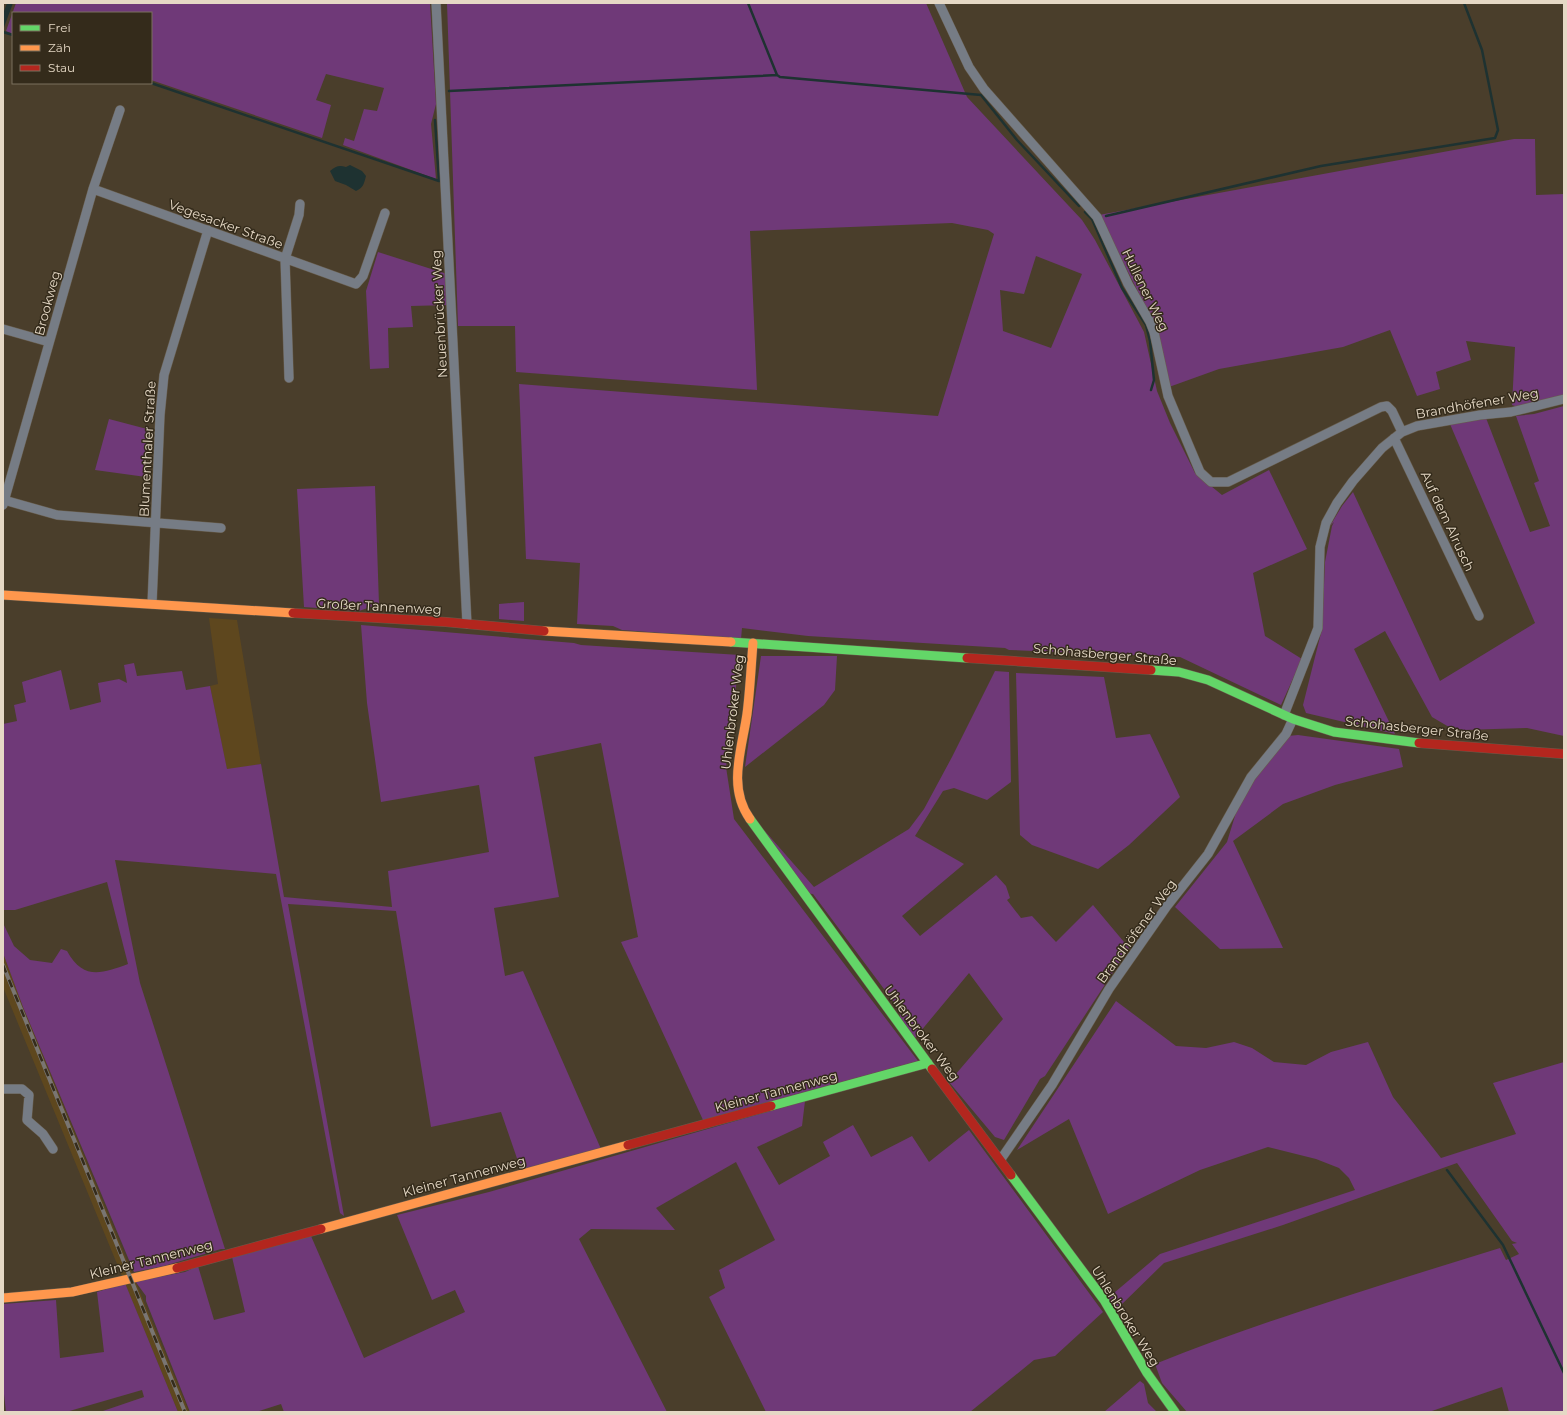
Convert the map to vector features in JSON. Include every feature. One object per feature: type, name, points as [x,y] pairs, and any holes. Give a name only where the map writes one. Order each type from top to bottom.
[{"type":"street","name":"Neuenbrücker Weg","points":[[436,3],[467,624]]},
{"type":"street","name":"Hullener Weg","points":[[939,3],[969,67],[984,89],[1096,217],[1128,284],[1154,332],[1168,396],[1200,472],[1211,482],[1228,482],[1381,407],[1387,406],[1392,411],[1398,435]]},
{"type":"street","name":"Brookweg","points":[[4,502],[93,189],[120,110]]},
{"type":"street","name":"Vegesacker Straße","points":[[93,189],[356,284],[363,276],[385,213]]},
{"type":"street","points":[[289,378],[285,259],[299,215],[300,204]]},
{"type":"street","name":"Blumenthaler Straße","points":[[152,604],[157,523],[160,415],[164,375],[208,230]]},
{"type":"street","points":[[3,329],[50,342]]},
{"type":"street","name":"Brandhöfener Weg","points":[[1284,715],[1318,628],[1320,547],[1326,523],[1337,503],[1353,481],[1382,448],[1398,435],[1432,423],[1480,415],[1511,412],[1564,399]]},
{"type":"street","name":"Auf dem Alrusch","points":[[1398,435],[1479,616]]},
{"type":"street","points":[[4,502],[57,515],[221,528]]},
{"type":"street","name":"Großer Tannenweg","points":[[3,595],[753,643]]},
{"type":"street","name":"Schohasberger Straße","points":[[753,643],[1179,672],[1208,680],[1293,720],[1334,732],[1368,738],[1564,754]]},
{"type":"street","name":"Uhlenbroker Weg","points":[[753,643],[747,713],[736,773],[742,808],[928,1063],[1001,1158],[1104,1300],[1147,1374],[1175,1412]]},
{"type":"street","name":"Brandhöfener Weg","points":[[1001,1158],[1052,1085],[1109,989],[1167,906],[1208,854],[1251,777],[1286,734],[1293,720]]},
{"type":"street","name":"Kleiner Tannenweg","points":[[3,1298],[72,1292],[158,1273],[928,1063]]},
{"type":"street","points":[[3,1089],[22,1089],[29,1095],[27,1120],[43,1134],[53,1149]]},
{"type":"shaded area","points":[[16,3],[430,3],[436,104],[431,124],[436,179],[343,145],[345,138],[354,141],[364,109],[377,111],[384,88],[326,74],[316,100],[331,105],[322,138],[152,80],[152,12],[13,12]]},
{"type":"shaded area","points":[[447,3],[926,3],[967,97],[1082,220],[1095,240],[1144,332],[1157,391],[1170,423],[1195,473],[1222,495],[1269,470],[1307,549],[1253,573],[1265,636],[1302,659],[1281,705],[1180,657],[1009,650],[1005,648],[808,636],[742,628],[741,639],[622,630],[613,626],[577,624],[580,563],[526,559],[519,384],[938,416],[994,234],[988,230],[952,223],[750,231],[757,390],[516,372],[515,326],[458,326]],"holes":[[[1036,256],[1082,274],[1051,348],[1003,331],[1000,290],[1024,294]]]},
{"type":"shaded area","points":[[12,14],[12,34],[6,31]]},
{"type":"shaded area","points":[[1514,139],[1535,139],[1536,195],[1564,194],[1564,396],[1518,407],[1512,405],[1515,347],[1466,341],[1471,360],[1436,372],[1440,389],[1417,396],[1390,330],[1343,347],[1219,369],[1169,387],[1154,323],[1099,215]]},
{"type":"shaded area","points":[[378,252],[447,274],[449,305],[411,306],[413,327],[388,328],[389,368],[370,369],[366,291]]},
{"type":"shaded area","points":[[1564,406],[1564,736],[1527,728],[1463,730],[1449,727],[1432,717],[1385,631],[1354,649],[1395,734],[1306,713],[1303,705],[1322,629],[1325,562],[1334,522],[1330,526],[1342,506],[1353,492],[1440,681],[1535,623],[1450,424],[1486,418],[1530,532],[1550,526],[1534,483],[1539,481],[1516,416],[1534,414]]},
{"type":"shaded area","points":[[109,419],[147,429],[146,477],[95,470]]},
{"type":"shaded area","points":[[375,486],[379,604],[359,611],[304,607],[297,489]]},
{"type":"shaded area","points":[[524,602],[524,621],[499,619],[499,604]]},
{"type":"shaded area","points":[[209,618],[237,620],[261,764],[227,770],[210,686],[218,684]]},
{"type":"shaded area","points":[[361,625],[574,643],[581,645],[740,655],[726,767],[734,819],[918,1061],[703,1120],[621,942],[638,937],[601,743],[534,757],[559,897],[494,908],[505,976],[523,971],[601,1149],[521,1170],[501,1112],[431,1127],[396,911],[288,904],[344,1216],[340,1213],[276,874],[115,860],[140,983],[225,1249],[164,1266],[134,1272],[23,1007],[3,953],[3,923],[14,946],[30,960],[52,963],[61,949],[67,951],[79,967],[93,972],[101,972],[128,964],[107,882],[15,910],[3,910],[3,724],[17,721],[14,705],[26,702],[22,682],[61,670],[70,710],[101,702],[98,683],[119,679],[127,683],[124,665],[134,663],[137,676],[182,671],[186,690],[210,686],[227,769],[261,764],[284,897],[392,907],[388,871],[489,852],[479,785],[381,802],[367,703]]},
{"type":"shaded area","points":[[761,656],[837,656],[835,690],[824,705],[745,767]]},
{"type":"shaded area","points":[[995,671],[1009,672],[1011,782],[987,800],[954,788],[943,791],[915,836],[964,864],[902,916],[920,936],[996,875],[1006,886],[1010,898],[1007,900],[1021,918],[1032,916],[1056,942],[1093,905],[1129,948],[1045,1076],[1040,1079],[1004,1140],[995,1137],[949,1082],[1003,1019],[969,973],[915,1038],[899,1017],[902,1013],[813,894],[805,893],[764,830],[814,887],[909,829],[924,809]]},
{"type":"shaded area","points":[[1016,673],[1104,677],[1116,738],[1150,734],[1180,797],[1129,845],[1098,869],[1032,845],[1020,835]]},
{"type":"shaded area","points":[[1298,735],[1399,749],[1403,767],[1335,785],[1283,804],[1233,841],[1283,948],[1220,949],[1175,907],[1227,842],[1238,806],[1257,776],[1288,736]]},
{"type":"shaded area","points":[[3,953],[23,1007],[189,1412],[178,1412],[3,987]]},
{"type":"shaded area","points":[[1116,1001],[1176,1046],[1206,1048],[1234,1042],[1252,1048],[1274,1062],[1306,1065],[1331,1052],[1368,1042],[1393,1097],[1441,1158],[1516,1134],[1493,1083],[1564,1062],[1564,1412],[1509,1412],[1502,1387],[1429,1412],[1187,1412],[1162,1383],[1155,1364],[1283,1317],[1500,1248],[1506,1260],[1519,1254],[1512,1244],[1517,1243],[1512,1241],[1457,1163],[1283,1225],[1164,1263],[1117,1309],[1108,1298],[1160,1254],[1355,1190],[1349,1178],[1339,1168],[1316,1159],[1268,1147],[1200,1170],[1108,1214],[1069,1119],[1017,1150]]},
{"type":"shaded area","points":[[805,1101],[802,1126],[757,1147],[779,1185],[830,1156],[823,1142],[853,1125],[871,1157],[912,1136],[929,1162],[969,1130],[1103,1312],[1055,1356],[1034,1360],[970,1412],[766,1412],[709,1297],[725,1288],[719,1270],[775,1240],[736,1162],[656,1208],[675,1230],[591,1229],[579,1239],[667,1412],[284,1412],[281,1404],[256,1412],[190,1412],[146,1301],[146,1296],[135,1281],[185,1272],[198,1266],[214,1320],[245,1312],[232,1257],[311,1236],[364,1358],[465,1312],[455,1290],[432,1300],[397,1215],[489,1192]]},
{"type":"shaded area","points":[[125,1283],[178,1412],[100,1412],[144,1397],[142,1390],[66,1412],[6,1412],[3,1385],[3,1304],[56,1300],[60,1358],[104,1352],[97,1292]]},
{"type":"shaded area","points":[[1140,1381],[1144,1384],[1148,1403],[1157,1412],[1104,1412]]},
{"type":"water","points":[[7,3],[13,3],[3,30],[3,14]]},
{"type":"water","points":[[350,165],[362,171],[366,176],[363,185],[356,191],[335,181],[330,171],[338,166],[346,167]]},
{"type":"waterway","points":[[748,3],[777,75],[780,77],[981,95],[1017,140],[1079,206]]},
{"type":"waterway","points":[[1106,216],[1321,166],[1495,138],[1498,130],[1482,50],[1464,3]]},
{"type":"waterway","points":[[3,32],[12,35]]},
{"type":"waterway","points":[[449,91],[777,75]]},
{"type":"waterway","points":[[152,83],[439,181],[435,120]]},
{"type":"waterway","points":[[1085,212],[1092,219],[1122,288],[1146,325],[1150,341],[1154,380],[1151,390]]},
{"type":"waterway","points":[[1447,1170],[1503,1245],[1564,1373]]},
{"type":"railway","points":[[3,965],[185,1412]]},
{"type":"traffic: fast","points":[[731,642],[967,658]]},
{"type":"traffic: fast","points":[[1151,670],[1179,672],[1208,680],[1293,719],[1334,732],[1419,743]]},
{"type":"traffic: fast","points":[[750,819],[932,1069]]},
{"type":"traffic: fast","points":[[771,1106],[928,1063]]},
{"type":"traffic: fast","points":[[1011,1175],[1104,1300],[1147,1373],[1175,1412]]},
{"type":"traffic: slow","points":[[3,595],[293,613]]},
{"type":"traffic: slow","points":[[544,631],[731,642]]},
{"type":"traffic: slow","points":[[750,819],[743,807],[739,794],[738,768],[748,705],[753,643]]},
{"type":"traffic: slow","points":[[321,1229],[628,1145]]},
{"type":"traffic: slow","points":[[3,1298],[72,1292],[177,1268]]},
{"type":"traffic: jam","points":[[293,613],[446,622],[544,631]]},
{"type":"traffic: jam","points":[[967,658],[1151,670]]},
{"type":"traffic: jam","points":[[1419,743],[1564,754]]},
{"type":"traffic: jam","points":[[932,1069],[1011,1175]]},
{"type":"traffic: jam","points":[[628,1145],[771,1106]]},
{"type":"traffic: jam","points":[[177,1268],[321,1229]]}]
